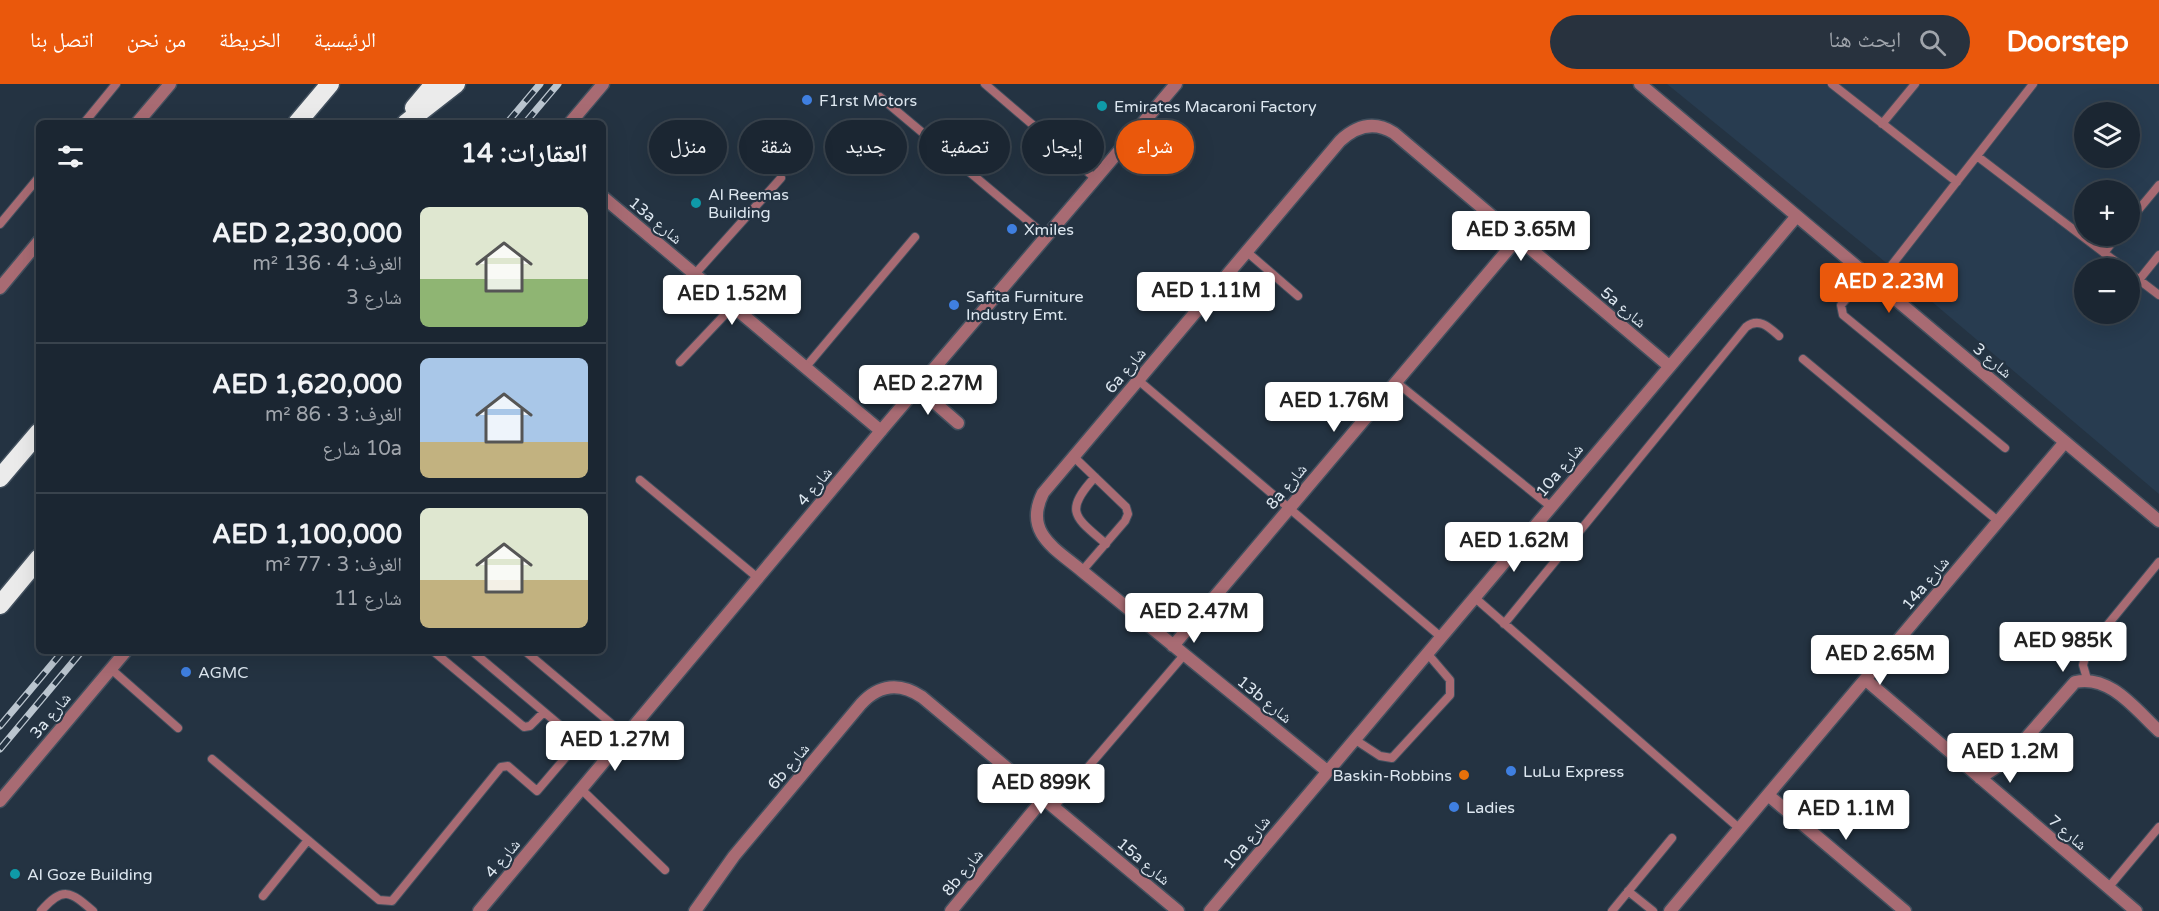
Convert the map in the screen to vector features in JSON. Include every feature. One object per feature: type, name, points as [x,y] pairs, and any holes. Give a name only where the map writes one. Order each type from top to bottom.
[{"type":"highway","points":[[300,120],[330,84]]},
{"type":"highway","points":[[404,120],[434,84]]},
{"type":"highway","points":[[410,120],[456,84]]},
{"type":"highway","points":[[0,478],[36,436]]},
{"type":"highway","points":[[0,604],[36,562]]},
{"type":"street","points":[[140,120],[170,84]]},
{"type":"street","points":[[579,117],[603,84]]},
{"type":"street","name":"شارع 4","points":[[479,911],[880,431],[1176,84]]},
{"type":"street","name":"شارع 3","points":[[1640,84],[2159,520]]},
{"type":"street","name":"6a شارع","points":[[1044,538],[1038,528],[1037,504],[1043,494],[1349,132],[1373,125],[1385,127],[1394,133]]},
{"type":"street","name":"5a شارع","points":[[1394,133],[1669,366]]},
{"type":"street","name":"13a شارع","points":[[606,200],[880,431]]},
{"type":"street","name":"10a شارع","points":[[1210,911],[1796,217]]},
{"type":"street","name":"8a شارع","points":[[1173,646],[1517,239]]},
{"type":"street","points":[[0,288],[36,245]]},
{"type":"street","points":[[918,388],[958,423]]},
{"type":"street","name":"14a شارع","points":[[1670,911],[2065,442]]},
{"type":"street","name":"13b شارع","points":[[1044,538],[1327,771]]},
{"type":"street","name":"3a شارع","points":[[0,801],[124,654]]},
{"type":"street","points":[[1980,778],[2006,761],[2075,682],[2087,679],[2110,687],[2159,731]]},
{"type":"street","name":"شارع 7","points":[[1866,680],[2136,911]]},
{"type":"street","name":"6b شارع","points":[[700,909],[734,856],[870,694],[883,687],[897,686],[911,689],[922,697]]},
{"type":"street","name":"15a شارع","points":[[922,697],[1178,911]]},
{"type":"street","points":[[1768,795],[1895,907],[1905,911]]},
{"type":"street","name":"8b شارع","points":[[951,911],[1044,798]]},
{"type":"lane","points":[[86,120],[116,84]]},
{"type":"lane","points":[[985,84],[1096,179]]},
{"type":"lane","points":[[1832,84],[1957,183]]},
{"type":"lane","points":[[1882,124],[1915,84]]},
{"type":"lane","points":[[1877,284],[2033,84]]},
{"type":"lane","points":[[880,98],[1047,237]]},
{"type":"lane","points":[[1977,156],[2111,258]]},
{"type":"lane","points":[[694,274],[781,178]]},
{"type":"lane","points":[[0,224],[36,181]]},
{"type":"lane","points":[[2140,208],[2159,185]]},
{"type":"lane","points":[[805,368],[915,237]]},
{"type":"lane","points":[[2104,253],[2109,246]]},
{"type":"lane","points":[[1247,252],[1298,296]]},
{"type":"lane","points":[[2140,279],[2159,255]]},
{"type":"lane","points":[[1866,276],[1841,305],[1843,315],[2005,448]]},
{"type":"lane","points":[[2140,281],[2159,295]]},
{"type":"lane","points":[[680,363],[732,307]]},
{"type":"lane","points":[[1504,624],[1746,327],[1751,323],[1761,323],[1779,336]]},
{"type":"lane","points":[[1803,359],[1998,521]]},
{"type":"lane","points":[[1138,380],[1441,637]]},
{"type":"lane","points":[[1396,382],[1550,506]]},
{"type":"lane","points":[[1074,457],[1126,507],[1128,514],[1082,571]]},
{"type":"lane","points":[[1095,477],[1079,494],[1076,510],[1081,522],[1106,544]]},
{"type":"lane","points":[[640,480],[758,578]]},
{"type":"lane","points":[[2087,679],[2083,660],[2087,650],[2159,562]]},
{"type":"lane","points":[[1474,597],[1740,829]]},
{"type":"lane","points":[[1354,739],[1380,756],[1392,758],[1450,694],[1450,680],[1427,653]]},
{"type":"lane","points":[[437,654],[524,727],[530,726],[544,712]]},
{"type":"lane","points":[[212,759],[380,900],[392,901],[501,766],[508,766],[537,791],[576,747],[577,740],[476,654]]},
{"type":"lane","points":[[529,654],[626,736]]},
{"type":"lane","points":[[1054,807],[1184,655]]},
{"type":"lane","points":[[111,669],[178,728]]},
{"type":"lane","points":[[581,789],[665,870]]},
{"type":"lane","points":[[2108,888],[2159,827]]},
{"type":"lane","points":[[1612,911],[1672,838]]},
{"type":"lane","points":[[263,896],[308,840]]},
{"type":"lane","points":[[1629,891],[1653,911]]},
{"type":"lane","points":[[41,911],[52,899],[64,893],[77,897],[93,911]]},
{"type":"shaded area","points":[[1667,84],[2159,84],[2159,494],[1878,256]]},
{"type":"railway","points":[[510,120],[540,84]]},
{"type":"railway","points":[[528,120],[558,84]]},
{"type":"railway","points":[[0,726],[60,654]]},
{"type":"railway","points":[[0,749],[79,654]]},
{"type":"place","name":"F1rst Motors","points":[[807,100]]},
{"type":"place","name":"Emirates Macaroni Factory","points":[[1102,106]]},
{"type":"place","name":"Al Reemas Building","points":[[696,203]]},
{"type":"place","name":"Xmiles","points":[[1012,229]]},
{"type":"place","name":"Safita Furniture Industry Emt.","points":[[954,305]]},
{"type":"place","name":"AGMC","points":[[186,672]]},
{"type":"place","name":"LuLu Express","points":[[1511,771]]},
{"type":"place","name":"Baskin-Robbins","points":[[1464,775]]},
{"type":"place","name":"Ladies","points":[[1454,807]]},
{"type":"place","name":"Al Goze Building","points":[[15,874]]}]
